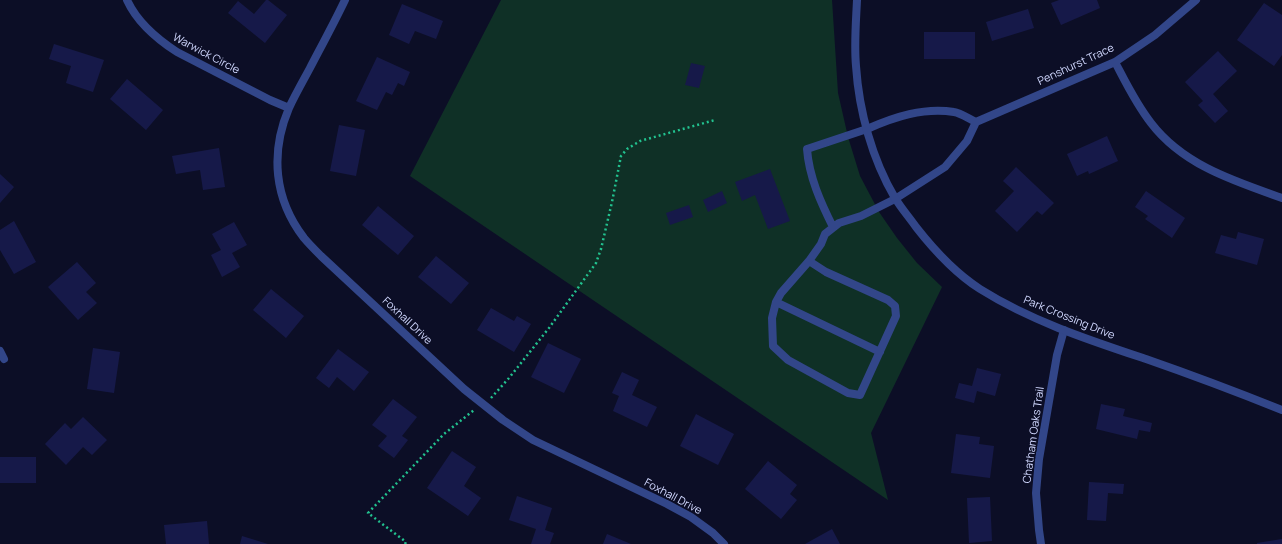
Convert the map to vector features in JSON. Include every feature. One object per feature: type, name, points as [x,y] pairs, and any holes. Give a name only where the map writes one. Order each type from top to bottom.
[{"type":"street","name":"Warwick Circle","points":[[127,0],[138,18],[163,43],[177,52],[289,108]]},
{"type":"street","name":"Foxhall Drive","points":[[345,0],[289,108],[282,128],[277,161],[280,191],[294,224],[305,239],[321,256],[458,384],[503,420],[533,440],[691,517],[724,544]]},
{"type":"street","name":"Park Crossing Drive","points":[[857,0],[856,66],[860,100],[867,129],[881,170],[895,199],[932,248],[959,273],[979,288],[1033,318],[1248,396],[1282,410]]},
{"type":"street","name":"Penshurst Trace","points":[[976,122],[1115,62],[1155,35],[1196,0]]},
{"type":"street","points":[[1115,62],[1131,93],[1151,124],[1170,144],[1187,157],[1209,170],[1233,181],[1282,198]]},
{"type":"street","points":[[809,261],[826,272],[888,300],[895,306],[896,316],[860,395],[848,393],[788,360],[773,346],[772,318],[776,302],[781,293],[809,261],[821,244],[825,234],[839,223],[861,216],[895,199],[946,167],[967,141],[976,122],[955,112],[929,111],[893,118],[867,129],[807,150],[808,164],[822,205],[833,227]]},
{"type":"street","points":[[776,302],[880,352]]},
{"type":"street","name":"Chatham Oaks Trail","points":[[1041,544],[1036,493],[1039,459],[1057,355],[1064,330]]},
{"type":"street","points":[[0,351],[4,359]]},
{"type":"path","points":[[405,544],[406,542],[368,513],[444,434],[462,418],[483,404],[497,392],[549,328],[592,269],[601,249],[621,156],[627,149],[640,141],[715,120]]},
{"type":"green space","points":[[501,0],[832,0],[838,93],[848,137],[860,176],[879,212],[897,238],[917,263],[942,287],[871,433],[888,500],[410,176]]},
{"type":"building","points":[[266,0],[287,15],[265,43],[228,13],[238,1],[254,14]]},
{"type":"building","points":[[1059,0],[1097,0],[1100,8],[1061,25],[1051,3]]},
{"type":"building","points":[[1264,3],[1282,15],[1282,55],[1274,66],[1237,40]]},
{"type":"building","points":[[402,4],[443,21],[436,39],[415,31],[409,44],[389,35]]},
{"type":"building","points":[[1028,9],[1034,28],[992,41],[986,22]]},
{"type":"building","points":[[924,32],[975,32],[975,59],[924,59]]},
{"type":"building","points":[[54,44],[104,60],[93,92],[66,83],[71,66],[49,59]]},
{"type":"building","points":[[1218,51],[1237,71],[1213,94],[1228,111],[1215,123],[1198,105],[1203,101],[1185,82]]},
{"type":"building","points":[[377,57],[410,72],[404,86],[398,83],[392,95],[386,92],[377,110],[356,101]]},
{"type":"building","points":[[691,63],[705,66],[699,88],[685,85]]},
{"type":"building","points":[[127,79],[163,110],[146,130],[110,99]]},
{"type":"building","points":[[339,125],[365,130],[356,176],[330,171]]},
{"type":"building","points":[[1107,136],[1118,161],[1089,174],[1088,171],[1077,176],[1067,154]]},
{"type":"building","points":[[219,148],[225,187],[203,190],[200,170],[176,174],[172,156]]},
{"type":"building","points":[[1016,167],[1054,203],[1042,215],[1037,211],[1017,232],[995,211],[1014,191],[1003,181]]},
{"type":"building","points":[[770,169],[790,221],[768,229],[755,195],[742,201],[735,182]]},
{"type":"building","points":[[0,174],[14,187],[0,203]]},
{"type":"building","points":[[722,191],[727,203],[708,212],[703,200]]},
{"type":"building","points":[[1146,191],[1185,218],[1172,238],[1145,219],[1148,216],[1135,207]]},
{"type":"building","points":[[689,205],[693,217],[670,225],[666,213]]},
{"type":"building","points":[[378,206],[414,236],[398,255],[362,225]]},
{"type":"building","points":[[14,221],[36,262],[14,274],[0,250],[0,230]]},
{"type":"building","points":[[234,222],[247,245],[232,253],[240,267],[222,277],[211,255],[221,250],[212,234]]},
{"type":"building","points":[[1238,232],[1264,239],[1257,265],[1215,253],[1221,235],[1236,239]]},
{"type":"building","points":[[436,256],[469,283],[451,304],[418,277]]},
{"type":"building","points":[[77,262],[96,283],[86,292],[97,303],[78,320],[48,287]]},
{"type":"building","points":[[271,289],[304,316],[286,338],[253,310]]},
{"type":"building","points":[[491,308],[514,321],[517,316],[531,324],[514,352],[477,330]]},
{"type":"building","points":[[548,343],[581,359],[564,393],[531,377]]},
{"type":"building","points":[[93,348],[120,352],[114,393],[87,389]]},
{"type":"building","points":[[338,349],[369,372],[354,391],[337,377],[329,388],[316,378]]},
{"type":"building","points":[[977,368],[1001,374],[995,396],[977,391],[974,403],[955,398],[959,383],[972,386]]},
{"type":"building","points":[[622,372],[639,380],[632,395],[657,407],[647,427],[613,411],[619,396],[612,393]]},
{"type":"building","points":[[393,399],[417,417],[402,436],[408,440],[394,458],[378,446],[387,436],[372,425]]},
{"type":"building","points":[[1101,404],[1125,409],[1123,416],[1152,423],[1150,432],[1139,430],[1137,439],[1096,429]]},
{"type":"building","points":[[696,414],[734,434],[718,465],[680,446]]},
{"type":"building","points":[[83,417],[107,440],[92,455],[83,447],[66,465],[45,444],[65,423],[71,429]]},
{"type":"building","points":[[956,434],[980,437],[979,444],[994,446],[990,478],[951,473]]},
{"type":"building","points":[[452,451],[476,467],[464,486],[481,498],[468,516],[427,488]]},
{"type":"building","points":[[0,457],[36,457],[36,483],[0,483]]},
{"type":"building","points":[[768,461],[797,485],[790,494],[797,500],[781,519],[745,489]]},
{"type":"building","points":[[1089,482],[1124,484],[1123,494],[1108,493],[1106,521],[1087,520]]},
{"type":"building","points":[[517,496],[552,508],[545,530],[554,533],[550,544],[531,544],[536,529],[509,520]]},
{"type":"building","points":[[990,497],[992,541],[969,543],[967,498]]},
{"type":"building","points":[[207,521],[209,544],[166,544],[164,525]]},
{"type":"building","points":[[832,529],[840,544],[805,544]]},
{"type":"building","points":[[607,534],[631,544],[603,544]]},
{"type":"building","points":[[242,536],[268,544],[240,544]]},
{"type":"building","points":[[1282,539],[1282,544],[1257,544],[1257,543]]}]
